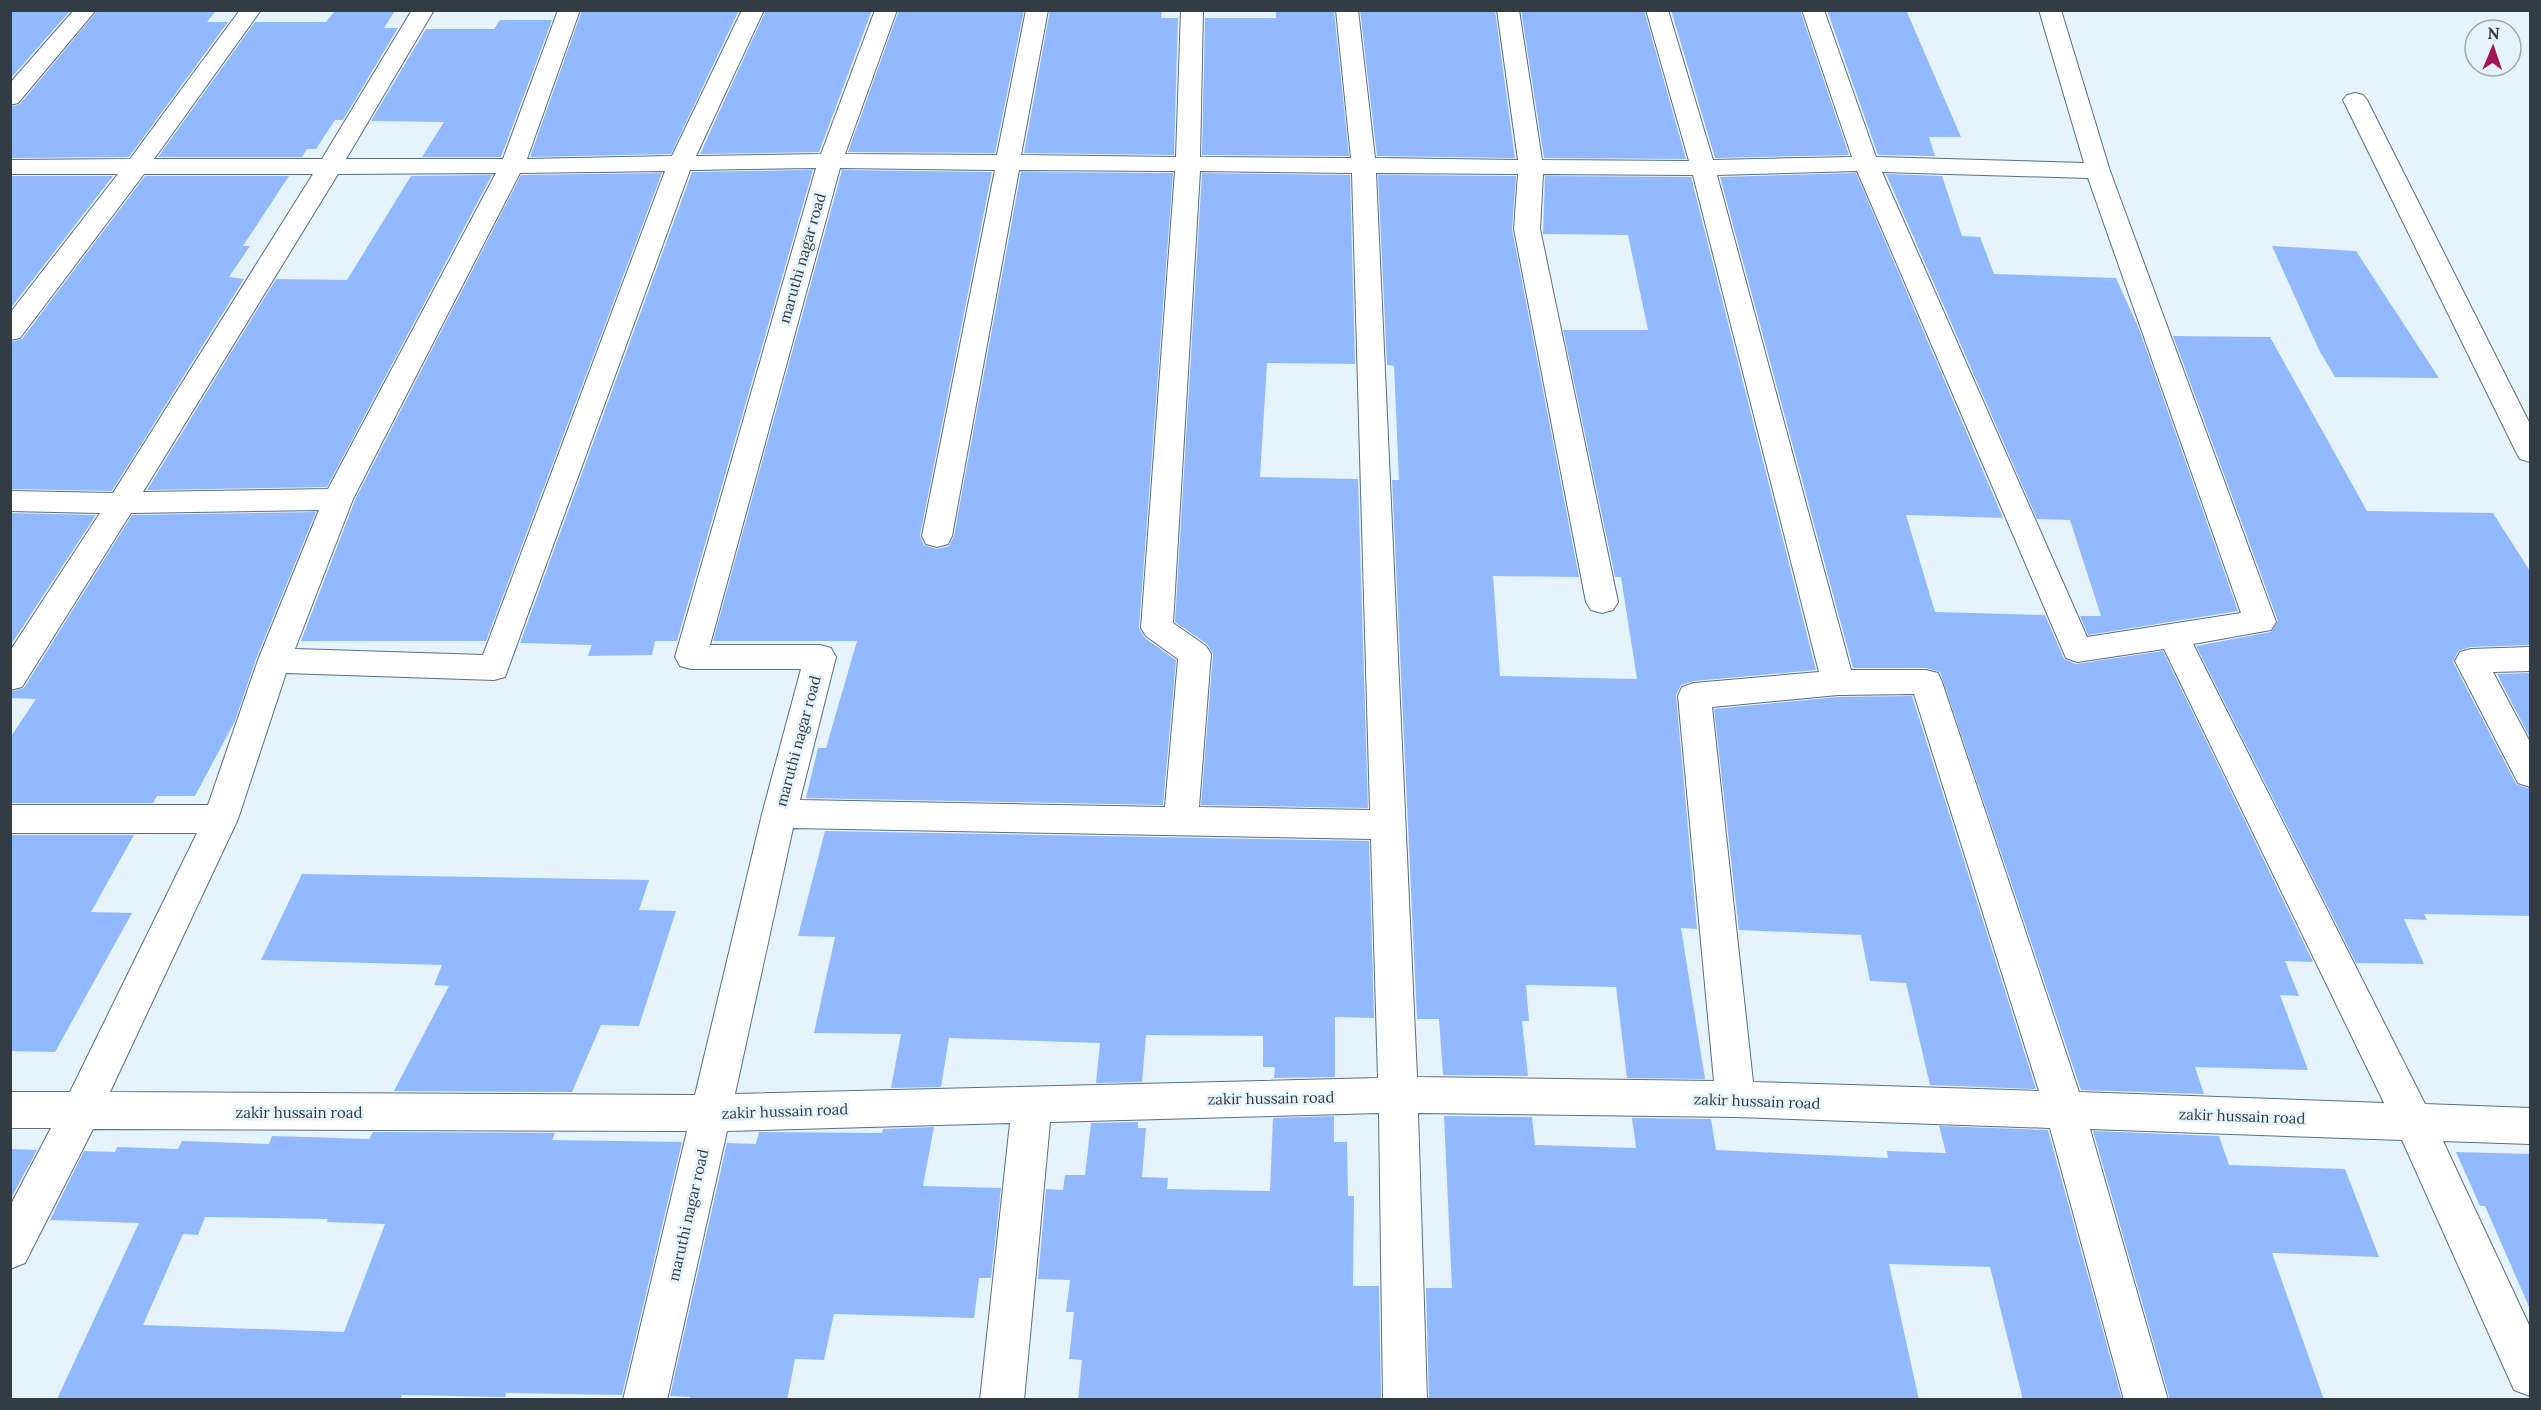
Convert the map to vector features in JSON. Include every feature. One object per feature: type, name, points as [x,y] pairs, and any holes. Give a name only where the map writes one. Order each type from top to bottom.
[{"type":"street","points":[[10,98],[86,10]]},
{"type":"street","points":[[10,332],[138,165],[251,10]]},
{"type":"street","points":[[10,678],[123,503],[331,166],[423,10]]},
{"type":"street","points":[[10,1249],[82,1110],[221,819],[274,660],[338,499],[512,165],[569,10]]},
{"type":"street","points":[[274,660],[494,668],[680,164],[753,10]]},
{"type":"street","name":"maruthi nagar road","points":[[645,1400],[779,814],[820,657],[691,657],[830,161],[886,10]]},
{"type":"street","points":[[937,536],[1010,164],[1037,10]]},
{"type":"street","points":[[1181,820],[1195,654],[1157,628],[1188,165],[1192,10]]},
{"type":"street","points":[[1347,10],[1364,166],[1398,1095],[1405,1400]]},
{"type":"street","points":[[1508,10],[1531,167],[1527,229],[1602,602]]},
{"type":"street","points":[[1657,10],[1703,168],[1838,683]]},
{"type":"street","points":[[1813,10],[1866,164],[2077,650],[2260,622],[2098,171],[2050,10]]},
{"type":"street","points":[[2355,100],[2530,452]]},
{"type":"street","points":[[10,167],[680,164],[830,161],[1703,168],[1866,164],[2098,171]]},
{"type":"street","points":[[10,501],[123,503],[338,499]]},
{"type":"street","points":[[2172,635],[2414,1123],[2530,1374]]},
{"type":"street","points":[[2530,659],[2471,661],[2530,772]]},
{"type":"street","points":[[1735,1099],[1694,696],[1838,683],[1926,682],[2065,1111],[2146,1400]]},
{"type":"street","points":[[779,814],[1389,825]]},
{"type":"street","points":[[10,819],[221,819]]},
{"type":"street","name":"zakir hussain road","points":[[10,1110],[711,1113],[1398,1095],[1735,1099],[2530,1126]]},
{"type":"street","points":[[1002,1400],[1032,1104]]},
{"type":"building","points":[[10,10],[71,10],[10,79]]},
{"type":"building","points":[[98,10],[215,12],[207,22],[228,22],[129,157],[10,158],[10,107],[20,104]]},
{"type":"building","points":[[582,10],[739,10],[671,154],[530,157]]},
{"type":"building","points":[[766,10],[872,10],[819,152],[700,154]]},
{"type":"building","points":[[899,10],[1024,10],[995,153],[848,152]]},
{"type":"building","points":[[1050,10],[1162,10],[1161,18],[1178,18],[1174,155],[1024,153]]},
{"type":"building","points":[[1276,10],[1334,10],[1349,156],[1202,155],[1205,18],[1276,18]]},
{"type":"building","points":[[1360,10],[1495,10],[1515,158],[1377,156]]},
{"type":"building","points":[[1521,10],[1644,10],[1686,159],[1544,158]]},
{"type":"building","points":[[1671,10],[1800,10],[1849,155],[1715,158]]},
{"type":"building","points":[[1827,10],[1906,10],[1961,137],[1929,137],[1935,156],[1878,155]]},
{"type":"building","points":[[334,12],[394,12],[384,28],[398,28],[343,120],[335,120],[316,149],[307,149],[302,157],[158,157],[255,22],[326,22]]},
{"type":"building","points":[[500,20],[552,20],[501,157],[422,157],[444,122],[371,121],[426,29],[494,29]]},
{"type":"building","points":[[813,170],[677,641],[655,641],[652,655],[588,656],[592,645],[520,643],[692,172]]},
{"type":"building","points":[[842,170],[992,172],[920,536],[924,545],[936,549],[949,546],[954,536],[1021,172],[1173,173],[1139,628],[1145,638],[1176,660],[1163,805],[806,798],[818,748],[826,748],[857,641],[713,641]]},
{"type":"building","points":[[662,173],[486,641],[301,641],[355,500],[521,175]]},
{"type":"building","points":[[1202,173],[1350,175],[1355,364],[1267,363],[1260,477],[1358,479],[1368,808],[1201,805],[1213,654],[1207,644],[1175,622]]},
{"type":"building","points":[[1856,173],[2003,518],[1906,515],[1935,612],[2045,615],[2064,659],[2076,664],[2163,651],[2313,962],[2285,961],[2299,996],[2280,995],[2308,1070],[2195,1067],[2204,1094],[2081,1090],[1940,672],[1926,668],[1853,668],[1720,177]]},
{"type":"building","points":[[1886,174],[1942,176],[1962,236],[1980,237],[1994,274],[2116,278],[2139,329],[2238,611],[2088,635],[2080,616],[2101,616],[2070,520],[2037,519]]},
{"type":"building","points":[[492,175],[327,487],[147,490],[276,279],[347,280],[411,176]]},
{"type":"building","points":[[1378,175],[1516,176],[1512,229],[1579,577],[1493,576],[1500,676],[1637,679],[1621,577],[1615,577],[1563,330],[1648,330],[1628,235],[1543,234],[1545,176],[1691,177],[1816,670],[1694,681],[1681,685],[1676,695],[1697,929],[1681,928],[1705,1079],[1627,1078],[1616,987],[1526,985],[1529,1021],[1522,1021],[1528,1076],[1443,1075],[1439,1019],[1417,1019],[1392,480],[1399,480],[1394,366],[1387,365]]},
{"type":"building","points":[[10,176],[113,176],[10,309]]},
{"type":"building","points":[[145,176],[289,176],[243,246],[250,246],[229,277],[244,279],[112,491],[10,489],[10,342],[22,339]]},
{"type":"building","points":[[2272,246],[2356,251],[2439,378],[2335,377],[2319,350]]},
{"type":"building","points":[[2173,336],[2270,337],[2367,511],[2493,513],[2530,571],[2530,645],[2470,647],[2458,651],[2453,662],[2516,784],[2530,789],[2530,916],[2424,914],[2427,920],[2404,919],[2424,964],[2356,963],[2196,646],[2271,632],[2278,621]]},
{"type":"building","points":[[316,512],[256,659],[235,721],[195,796],[157,796],[153,803],[10,803],[10,738],[36,699],[10,698],[10,692],[24,688],[132,515]]},
{"type":"building","points":[[10,513],[96,515],[10,646]]},
{"type":"building","points":[[2530,673],[2530,738],[2497,674]]},
{"type":"building","points":[[1912,696],[2036,1089],[1930,1085],[1906,983],[1870,981],[1861,935],[1739,930],[1714,709],[1838,697]]},
{"type":"building","points":[[825,831],[1369,841],[1374,1018],[1335,1017],[1335,1077],[1274,1078],[1275,1067],[1263,1067],[1263,1036],[1146,1035],[1142,1082],[1096,1083],[1100,1043],[949,1038],[941,1087],[891,1088],[901,1034],[814,1033],[835,937],[798,936]]},
{"type":"building","points":[[10,835],[134,835],[91,912],[132,913],[55,1052],[10,1051]]},
{"type":"building","points":[[302,874],[649,880],[639,910],[676,911],[639,1026],[601,1025],[572,1092],[394,1091],[449,986],[434,985],[442,965],[261,960]]},
{"type":"building","points":[[1334,1116],[1334,1142],[1347,1142],[1348,1196],[1354,1196],[1353,1286],[1379,1286],[1381,1400],[1078,1400],[1082,1360],[1069,1359],[1074,1312],[1066,1312],[1070,1280],[1038,1279],[1046,1189],[1063,1190],[1065,1175],[1085,1175],[1091,1123],[1138,1122],[1138,1128],[1146,1128],[1142,1177],[1168,1178],[1167,1189],[1270,1191],[1273,1118]]},
{"type":"building","points":[[1444,1116],[1532,1117],[1535,1145],[1636,1148],[1632,1118],[1711,1119],[1716,1150],[1888,1158],[1887,1151],[1946,1153],[1939,1126],[2048,1130],[2122,1400],[2023,1400],[1990,1267],[1889,1264],[1919,1400],[1429,1400],[1426,1288],[1452,1288]]},
{"type":"building","points":[[934,1127],[923,1186],[1001,1188],[991,1278],[979,1278],[974,1318],[834,1314],[824,1360],[795,1359],[787,1400],[689,1400],[690,1397],[670,1396],[727,1143],[756,1144],[759,1132],[882,1133],[883,1129]]},
{"type":"building","points":[[2093,1131],[2219,1136],[2229,1165],[2345,1169],[2379,1257],[2272,1253],[2324,1400],[2170,1400]]},
{"type":"building","points":[[373,1132],[555,1133],[552,1140],[682,1142],[622,1395],[506,1393],[505,1397],[402,1395],[400,1400],[57,1399],[139,1223],[50,1220],[84,1151],[115,1152],[117,1147],[178,1149],[182,1141],[269,1144],[272,1136],[369,1139]],"holes":[[[205,1217],[328,1219],[327,1222],[385,1224],[344,1332],[143,1325],[183,1234],[198,1235]]]},
{"type":"building","points":[[10,1149],[37,1150],[10,1200]]},
{"type":"building","points":[[2456,1152],[2530,1154],[2530,1309],[2485,1206],[2480,1206]]}]
